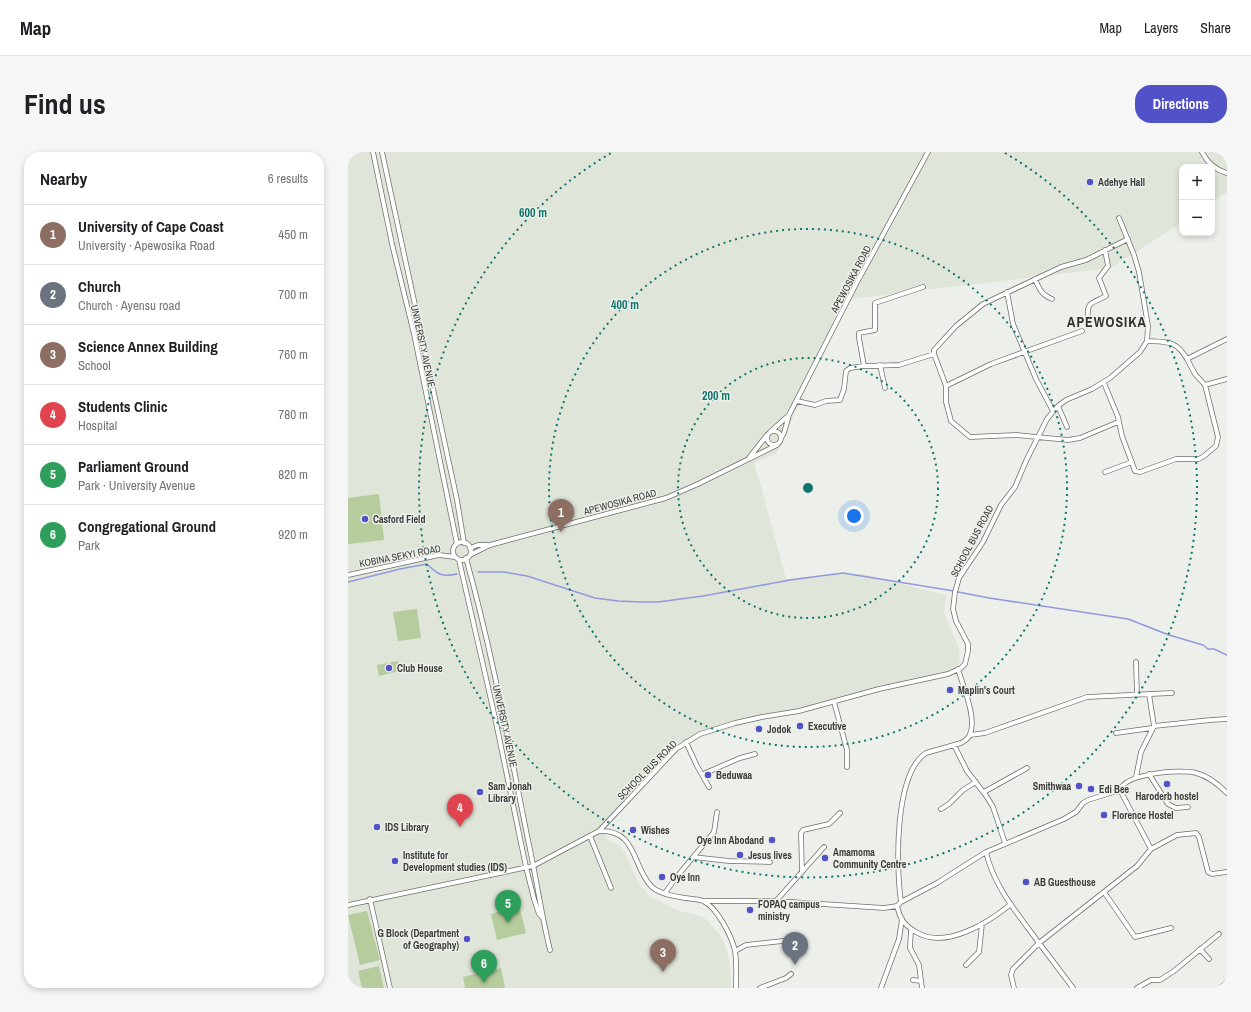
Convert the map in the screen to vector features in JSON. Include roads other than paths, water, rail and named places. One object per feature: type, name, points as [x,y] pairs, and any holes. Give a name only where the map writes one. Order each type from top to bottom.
[{"type":"street","name":"UNIVERSITY AVENUE","points":[[373,152],[392,244],[414,334],[457,544]]},
{"type":"street","name":"UNIVERSITY AVENUE","points":[[382,152],[457,500],[464,543]]},
{"type":"street","name":"APEWOSIKA ROAD","points":[[781,438],[789,415],[855,286],[928,152]]},
{"type":"street","points":[[1202,152],[1205,158],[1218,170],[1227,174]]},
{"type":"street","points":[[1104,382],[1118,417],[1118,422],[1135,471],[1140,472],[1176,459],[1199,459],[1216,446],[1218,437],[1205,385],[1196,374],[1183,352],[1177,346],[1170,342],[1147,341],[1148,326],[1139,272],[1119,218]]},
{"type":"street","points":[[1118,422],[1080,438],[1068,440],[1016,435],[970,436],[951,421],[946,402],[946,386],[934,354],[934,350],[983,304],[1035,279],[1061,268],[1086,260],[1128,239]]},
{"type":"street","points":[[1088,316],[1089,307],[1092,302],[1106,296],[1099,278],[1108,266],[1105,250]]},
{"type":"street","points":[[1035,279],[1041,292],[1045,296],[1052,299]]},
{"type":"street","points":[[864,366],[859,333],[875,330],[875,303],[923,287]]},
{"type":"street","points":[[1006,292],[1013,324],[1024,352],[1053,411]]},
{"type":"street","points":[[946,386],[982,367],[1082,331]]},
{"type":"street","points":[[1187,359],[1227,339]]},
{"type":"street","name":"SCHOOL BUS ROAD","points":[[348,905],[370,899],[533,866],[599,831],[676,749],[700,734],[735,723],[799,711],[879,689],[948,674],[958,669],[965,664],[968,651],[968,644],[953,613],[953,603],[962,572],[983,542],[1001,505],[1015,486],[1047,419],[1058,406],[1069,398],[1088,391],[1110,378],[1136,357],[1147,341]]},
{"type":"street","points":[[797,401],[815,405],[826,401],[840,400],[844,389],[846,371],[850,368],[880,364],[899,365],[934,354]]},
{"type":"street","points":[[880,364],[885,388]]},
{"type":"street","points":[[1205,385],[1227,379]]},
{"type":"street","points":[[1058,406],[1067,427]]},
{"type":"street","name":"APEWOSIKA ROAD","points":[[747,460],[769,434],[789,415]]},
{"type":"street","points":[[773,431],[780,434],[781,438],[777,445],[773,446],[768,442],[767,438],[773,431]]},
{"type":"street","name":"APEWOSIKA ROAD","points":[[490,545],[666,498],[777,445]]},
{"type":"street","points":[[1105,472],[1132,462]]},
{"type":"street","points":[[439,555],[453,550],[457,544],[464,543],[470,548]]},
{"type":"street","points":[[470,548],[478,545],[490,545]]},
{"type":"street","points":[[453,550],[455,557],[459,560],[490,545]]},
{"type":"street","points":[[468,556],[470,548]]},
{"type":"street","name":"KOBINA SEKYI ROAD","points":[[348,575],[439,555],[455,557]]},
{"type":"street","name":"UNIVERSITY AVENUE","points":[[468,556],[503,712],[542,918],[550,950]]},
{"type":"street","name":"UNIVERSITY AVENUE","points":[[459,560],[494,713],[526,867],[539,914],[542,918]]},
{"type":"street","points":[[1136,662],[1137,695]]},
{"type":"street","points":[[901,902],[898,886],[898,831],[907,783],[915,765],[922,756],[926,753],[966,740],[970,735],[972,720],[958,669]]},
{"type":"street","points":[[970,735],[985,733],[1087,697],[1172,693]]},
{"type":"street","points":[[1136,777],[1141,752],[1153,727],[1150,694]]},
{"type":"street","points":[[834,702],[846,750],[847,767]]},
{"type":"street","points":[[1116,733],[1195,721],[1227,720]]},
{"type":"street","points":[[686,742],[709,787]]},
{"type":"street","points":[[954,745],[967,771],[984,792],[993,807],[1005,843]]},
{"type":"street","points":[[702,774],[740,758],[755,754]]},
{"type":"street","points":[[984,792],[1027,768]]},
{"type":"street","points":[[599,831],[608,830],[624,839],[632,847],[645,878],[652,887],[665,893],[703,901],[776,901],[878,908],[897,906],[901,902],[936,883],[986,852],[1064,819],[1076,812],[1083,803],[1088,800],[1120,790],[1123,785],[1136,777],[1150,774],[1196,773],[1214,782],[1227,793]]},
{"type":"street","points":[[1150,774],[1162,797],[1168,804],[1176,808],[1188,807]]},
{"type":"street","points":[[941,809],[949,804],[963,790],[976,782]]},
{"type":"street","points":[[1120,790],[1151,849]]},
{"type":"street","points":[[665,893],[714,832],[716,812]]},
{"type":"street","points":[[802,872],[801,833],[803,830],[829,824],[840,812]]},
{"type":"street","points":[[1014,988],[1011,975],[1013,969],[1039,943],[1137,866],[1151,849],[1177,835],[1196,833],[1199,837],[1208,872],[1212,874],[1227,872]]},
{"type":"street","points":[[590,836],[611,888]]},
{"type":"street","points":[[776,901],[824,847]]},
{"type":"street","points":[[986,852],[990,868],[997,883],[1073,988]]},
{"type":"street","points":[[693,857],[729,861],[770,862]]},
{"type":"street","points":[[1104,892],[1134,937],[1171,928]]},
{"type":"street","points":[[370,899],[390,988]]},
{"type":"street","points":[[703,901],[713,909],[726,926],[735,951],[736,988]]},
{"type":"street","points":[[897,906],[902,919],[911,928],[926,937],[933,938],[954,935],[982,924],[996,916],[1011,904]]},
{"type":"street","points":[[881,988],[899,939],[902,919]]},
{"type":"street","points":[[966,965],[979,952],[982,924]]},
{"type":"street","points":[[911,928],[910,948],[919,965],[922,988]]},
{"type":"street","points":[[1137,988],[1151,980],[1160,980],[1174,971],[1219,934]]},
{"type":"street","points":[[735,951],[746,945],[792,940]]},
{"type":"street","points":[[1200,949],[1209,959]]},
{"type":"street","points":[[760,988],[786,978],[791,974]]},
{"type":"street","points":[[913,980],[921,981]]},
{"type":"street","points":[[1221,988],[1227,982]]},
{"type":"waterway","points":[[348,582],[427,564],[434,571],[440,574],[457,574]]},
{"type":"waterway","points":[[478,572],[504,572],[527,576],[595,598],[640,602],[658,602],[703,596],[790,580],[843,573],[989,598],[1128,619],[1227,655]]},
{"type":"place","name":"Adehye Hall","points":[[1090,182]]},
{"type":"place","name":"Casford Field","points":[[365,519]]},
{"type":"place","name":"University of Cape Coast","points":[[561,532]]},
{"type":"place","name":"Club House","points":[[389,668]]},
{"type":"place","name":"Maplin's Court","points":[[950,690]]},
{"type":"place","name":"Executive","points":[[800,726]]},
{"type":"place","name":"Jodok","points":[[759,729]]},
{"type":"place","name":"Beduwaa","points":[[708,775]]},
{"type":"place","name":"Haroderb hostel","points":[[1167,784]]},
{"type":"place","name":"Smithwaa","points":[[1079,786]]},
{"type":"place","name":"Edi Bee","points":[[1091,789]]},
{"type":"place","name":"Sam Jonah Library","points":[[480,792]]},
{"type":"place","name":"Florence Hostel","points":[[1104,815]]},
{"type":"place","name":"IDS Library","points":[[377,827]]},
{"type":"place","name":"Students Clinic","points":[[460,827]]},
{"type":"place","name":"Wishes","points":[[633,830]]},
{"type":"place","name":"Oye Inn Abodand","points":[[772,840]]},
{"type":"place","name":"Jesus lives","points":[[740,855]]},
{"type":"place","name":"Amamoma Community Centre","points":[[825,858]]},
{"type":"place","name":"Institute for Development studies (IDS)","points":[[395,861]]},
{"type":"place","name":"Oye Inn","points":[[662,877]]},
{"type":"place","name":"AB Guesthouse","points":[[1026,882]]},
{"type":"place","name":"FOPAQ campus ministry","points":[[750,910]]},
{"type":"place","name":"Parliament Ground","points":[[508,923]]},
{"type":"place","name":"G Block (Department of Geography)","points":[[467,939]]},
{"type":"place","name":"Church","points":[[795,965]]},
{"type":"place","name":"Science Annex Building","points":[[663,972]]},
{"type":"place","name":"Congregational Ground","points":[[484,983]]},
{"type":"district","name":"APEWOSIKA","points":[[1107,322]]}]
